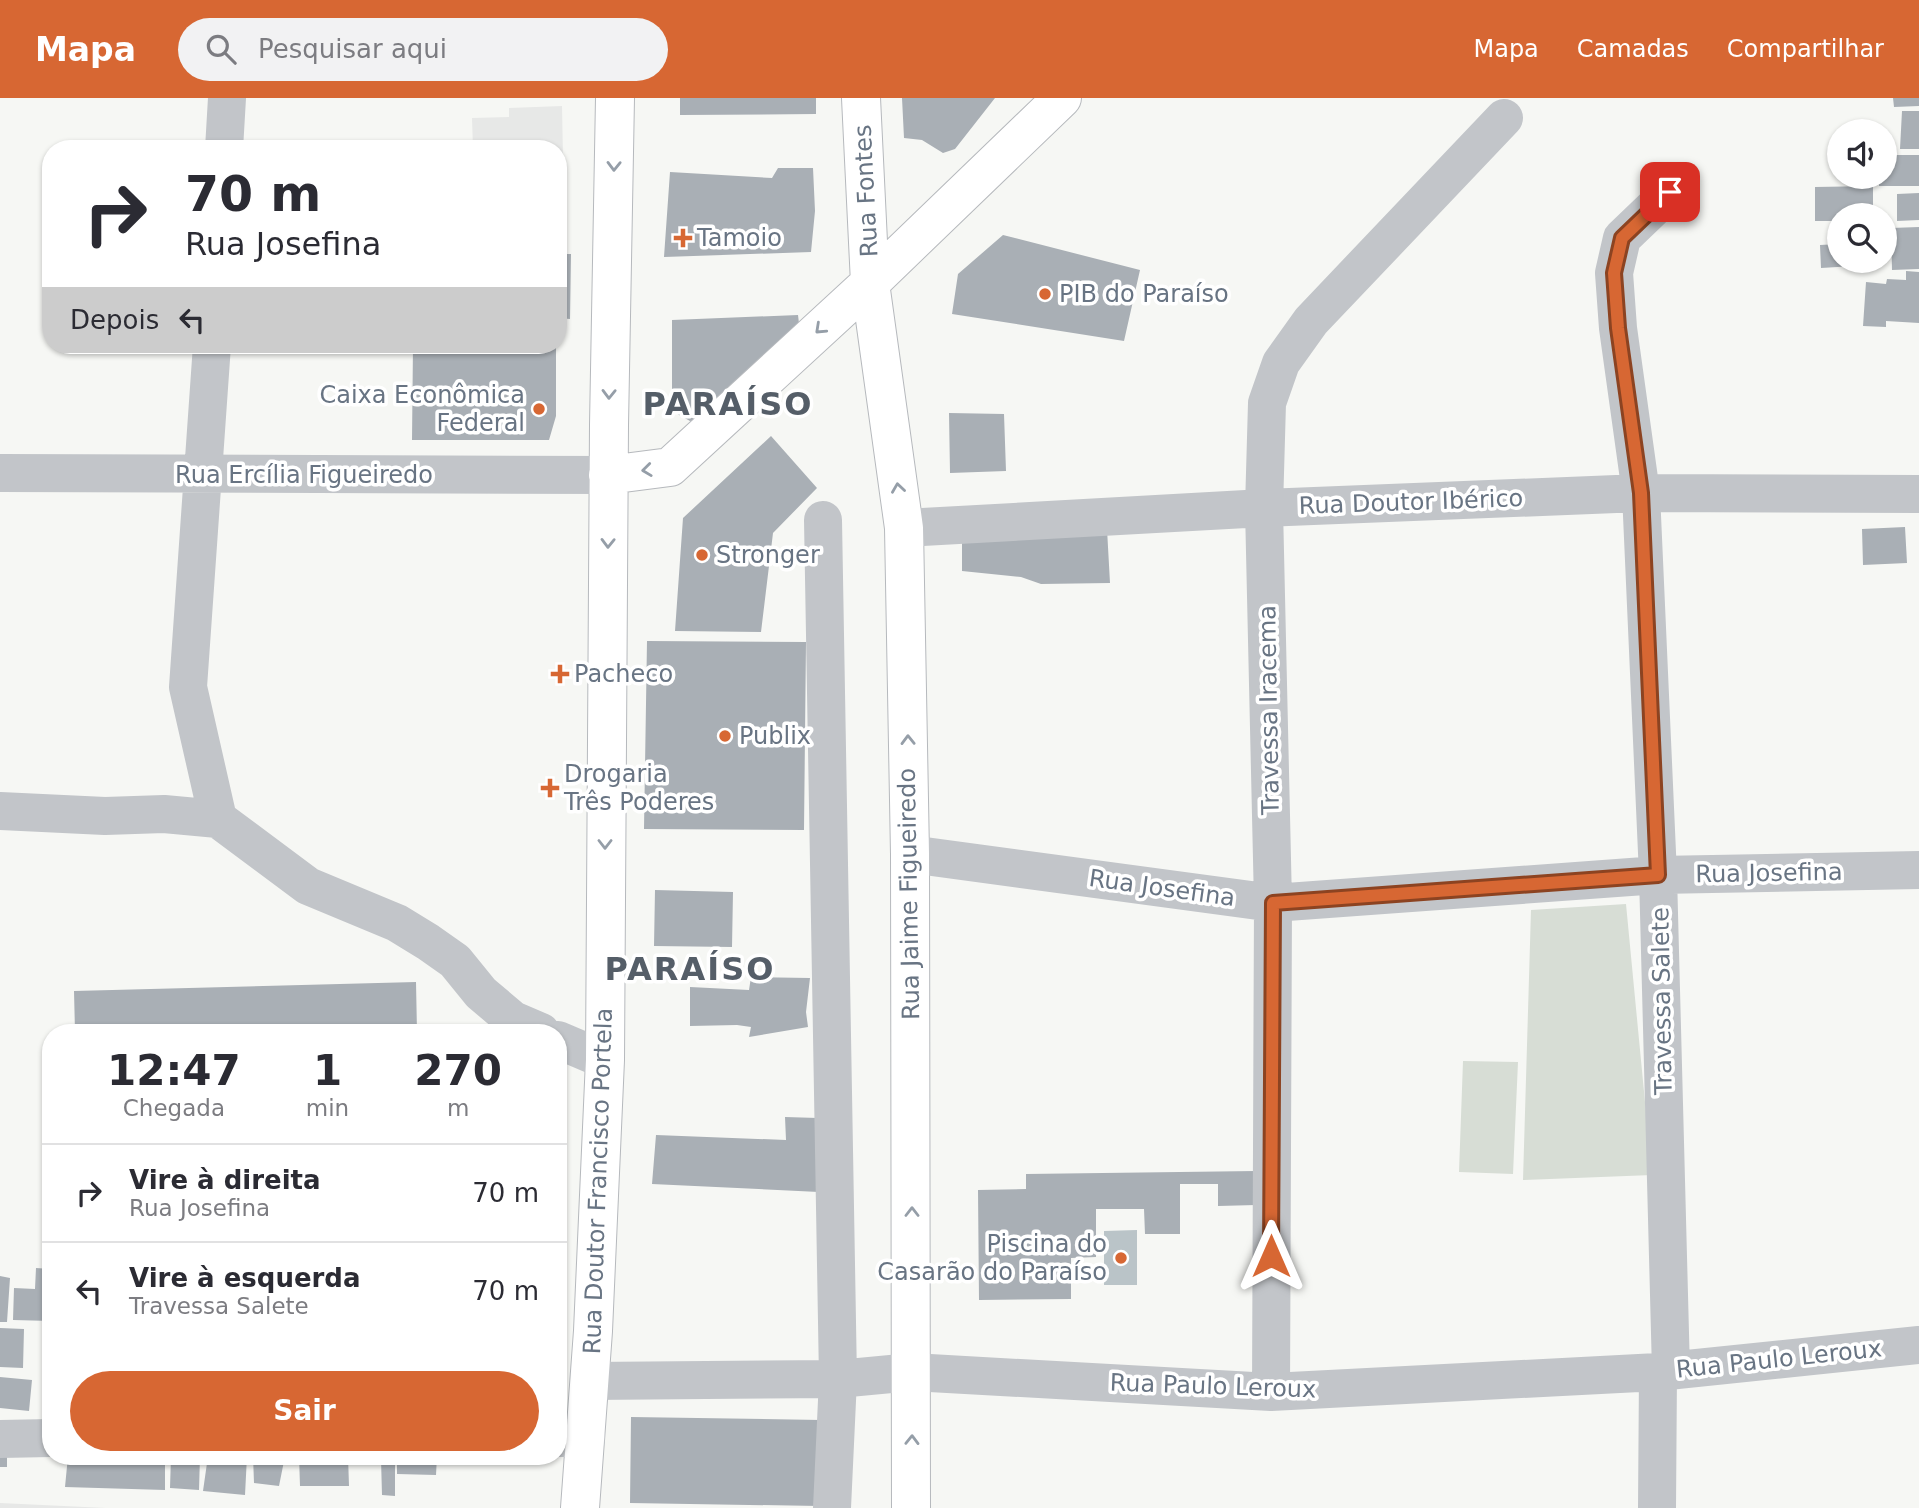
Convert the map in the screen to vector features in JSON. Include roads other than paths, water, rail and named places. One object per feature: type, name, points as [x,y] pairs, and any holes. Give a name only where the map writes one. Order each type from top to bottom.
[{"type":"main road","name":"Rua Doutor Francisco Portela","points":[[580,1508],[572,1438],[590,1381],[605,1060],[608,475],[615,98]]},
{"type":"main road","name":"Rua Fontes","points":[[861,98],[870,283]]},
{"type":"main road","points":[[608,475],[670,467],[870,283],[1062,98]]},
{"type":"main road","name":"Rua Jaime Figueiredo","points":[[870,283],[904,528],[910,854],[911,1508]]},
{"type":"street","points":[[225,140],[227,98]]},
{"type":"street","name":"Travessa Iracema","points":[[1271,1392],[1273,903],[1264,508],[1268,403],[1281,363],[1311,321],[1504,118]]},
{"type":"street","name":"Travessa Salete","points":[[1657,1508],[1664,1371],[1658,875],[1641,493],[1618,328],[1614,273],[1622,238],[1670,192]]},
{"type":"street","points":[[211,354],[188,687],[218,819]]},
{"type":"street","name":"Rua Ercília Figueiredo","points":[[0,473],[204,476],[608,475]]},
{"type":"street","name":"Rua Doutor Ibérico","points":[[904,528],[1264,508],[1641,493],[1919,494]]},
{"type":"street","points":[[823,520],[838,1379],[832,1508]]},
{"type":"street","points":[[0,810],[105,816],[164,814],[218,819],[309,886],[397,923],[428,942],[455,961],[481,992],[513,1020],[522,1024]]},
{"type":"street","name":"Rua Josefina","points":[[910,854],[1273,903],[1658,875],[1919,870]]},
{"type":"street","points":[[567,1044],[605,1060]]},
{"type":"street","name":"Rua Paulo Leroux","points":[[590,1381],[838,1379],[912,1372],[1271,1392],[1664,1371],[1919,1345]]},
{"type":"street","points":[[0,1439],[42,1438]]},
{"type":"place","name":"Tamoio","points":[[683,238]]},
{"type":"place","name":"PIB do Paraíso","points":[[1045,294]]},
{"type":"place","name":"Caixa Econômica Federal","points":[[539,409]]},
{"type":"place","name":"Stronger","points":[[702,555]]},
{"type":"place","name":"Pacheco","points":[[560,674]]},
{"type":"place","name":"Publix","points":[[725,736]]},
{"type":"place","name":"Drogaria Três Poderes","points":[[550,788]]},
{"type":"place","name":"Piscina do Casarão do Paraíso","points":[[1121,1258]]},
{"type":"district","name":"PARAÍSO","points":[[728,404]]},
{"type":"district","name":"PARAÍSO","points":[[690,969]]}]
